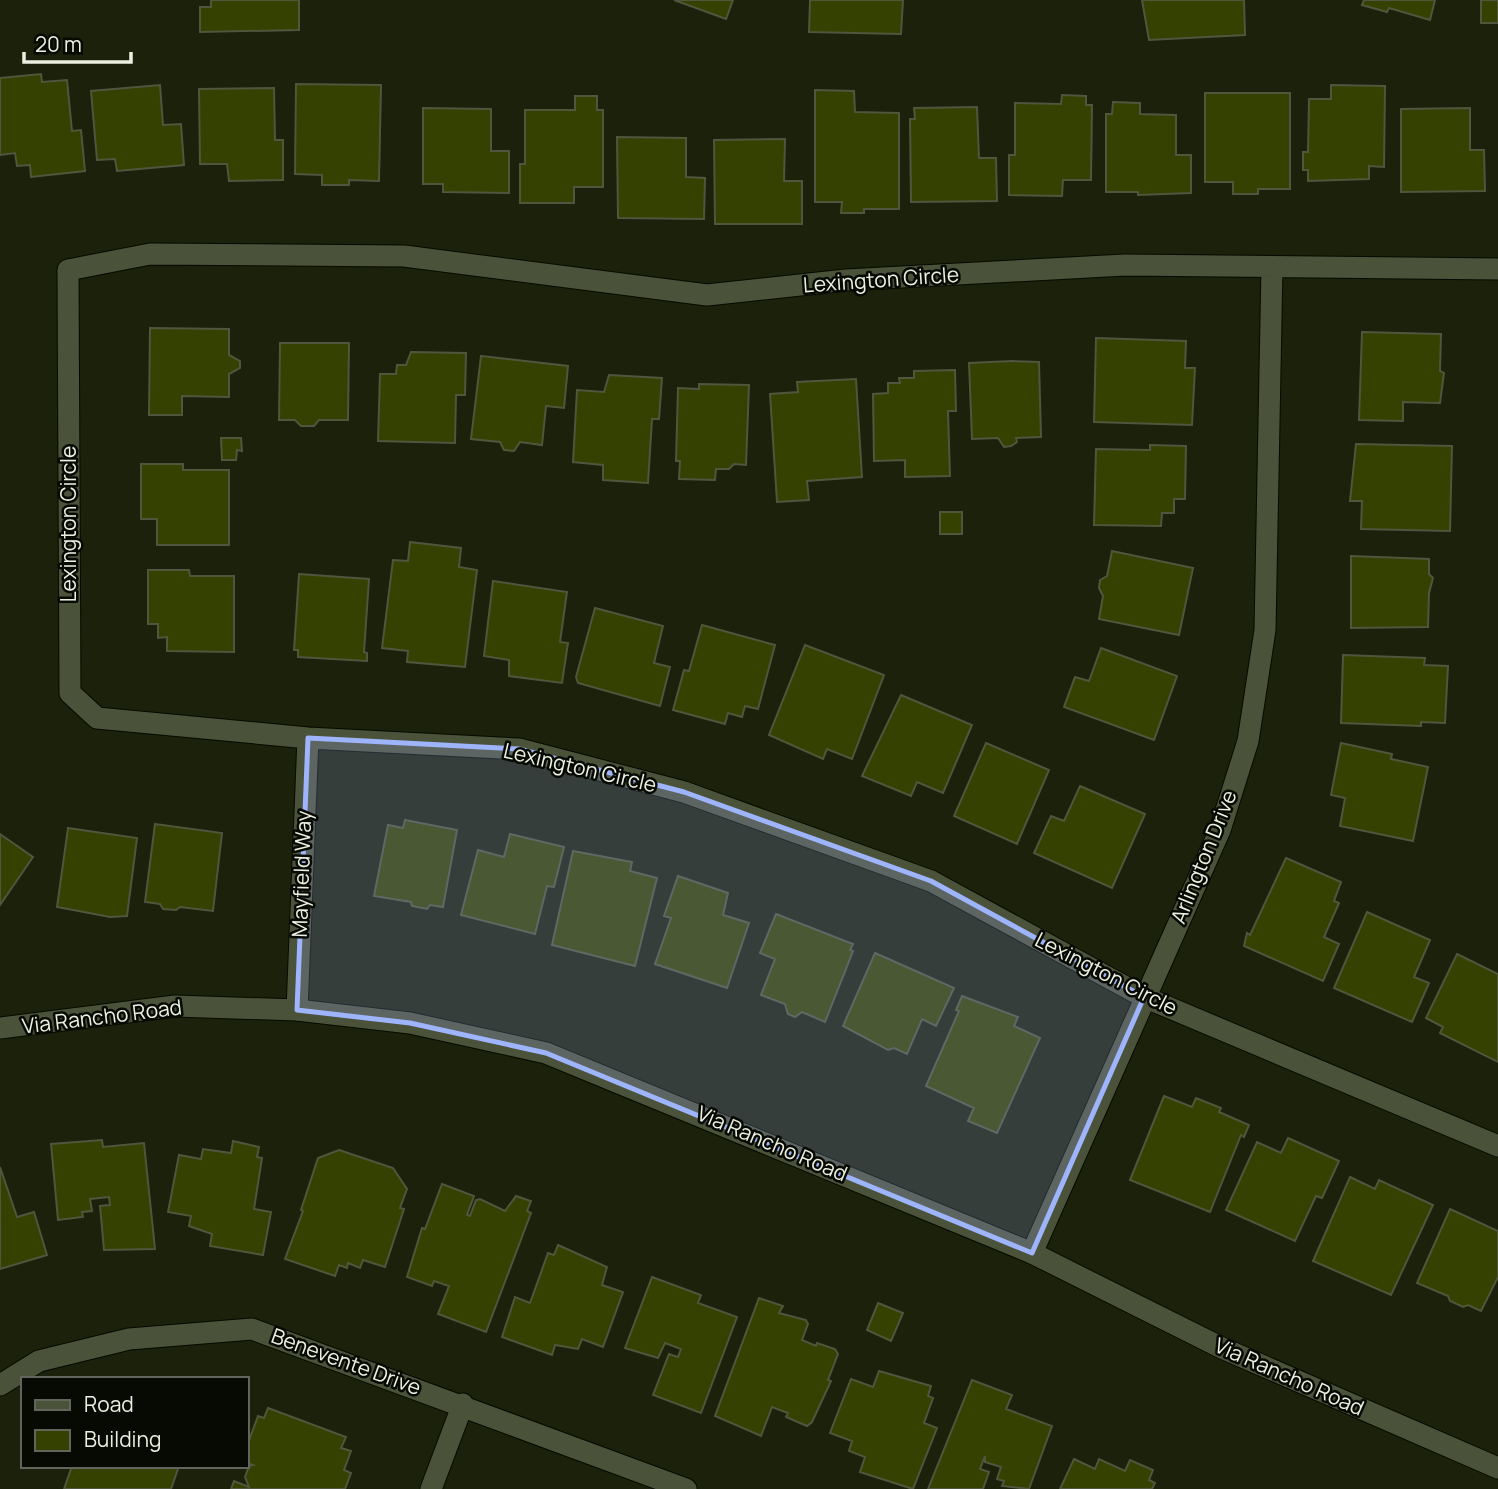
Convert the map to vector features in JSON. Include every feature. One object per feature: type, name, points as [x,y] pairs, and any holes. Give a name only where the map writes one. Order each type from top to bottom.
[{"type":"street","name":"Lexington Circle","points":[[1498,269],[1125,265],[846,280],[707,295],[404,256],[150,254],[68,270],[70,694],[97,718],[307,738],[519,748],[684,792],[931,881],[1144,997],[1498,1146]]},
{"type":"street","name":"Arlington Drive","points":[[1032,1253],[1220,830],[1248,741],[1265,630],[1272,267]]},
{"type":"street","name":"Mayfield Way","points":[[297,1010],[307,738]]},
{"type":"street","name":"Via Rancho Road","points":[[0,1028],[175,1006],[297,1010],[410,1023],[546,1053],[1032,1253],[1222,1348],[1498,1468]]},
{"type":"street","name":"Benevente Drive","points":[[0,1385],[39,1361],[129,1339],[252,1329],[463,1404],[686,1489]]},
{"type":"street","points":[[431,1489],[463,1404]]},
{"type":"highlighted area","points":[[308,738],[519,749],[684,792],[931,881],[1144,997],[1032,1253],[546,1053],[410,1023],[297,1010]]},
{"type":"building","points":[[211,0],[299,0],[299,30],[200,32],[200,7],[211,7]]},
{"type":"building","points":[[674,0],[733,0],[726,19]]},
{"type":"building","points":[[810,0],[903,0],[901,34],[809,32]]},
{"type":"building","points":[[1142,0],[1244,0],[1245,35],[1149,40]]},
{"type":"building","points":[[1364,0],[1435,0],[1430,20],[1389,8],[1387,12],[1362,5]]},
{"type":"building","points":[[1481,0],[1498,0],[1498,23],[1481,23]]},
{"type":"building","points":[[41,74],[42,82],[67,80],[72,131],[81,130],[85,171],[31,177],[30,165],[17,166],[15,153],[0,155],[0,78]]},
{"type":"building","points":[[296,84],[381,85],[379,181],[349,180],[349,185],[322,185],[322,175],[295,174]]},
{"type":"building","points":[[160,85],[163,125],[181,124],[184,165],[117,171],[115,159],[97,160],[91,91]]},
{"type":"building","points":[[1331,85],[1385,86],[1384,167],[1369,166],[1369,179],[1308,181],[1308,170],[1303,170],[1303,152],[1308,152],[1309,99],[1331,99]]},
{"type":"building","points":[[274,88],[275,140],[283,140],[283,180],[229,181],[227,164],[200,164],[199,89]]},
{"type":"building","points":[[815,90],[854,91],[855,112],[899,113],[899,209],[864,209],[864,213],[841,213],[842,202],[815,202]]},
{"type":"building","points":[[1205,93],[1290,93],[1290,189],[1258,189],[1258,194],[1233,194],[1233,182],[1205,182]]},
{"type":"building","points":[[1062,95],[1086,96],[1086,105],[1092,105],[1091,180],[1063,180],[1062,196],[1009,195],[1009,155],[1015,155],[1015,103],[1061,104]]},
{"type":"building","points":[[575,96],[597,96],[597,110],[603,110],[603,187],[574,187],[574,203],[520,203],[520,164],[525,164],[525,110],[575,110]]},
{"type":"building","points":[[1113,102],[1140,103],[1140,114],[1176,115],[1176,155],[1191,155],[1191,193],[1138,195],[1138,192],[1106,192],[1106,114],[1112,114]]},
{"type":"building","points":[[977,107],[979,158],[996,158],[997,201],[911,202],[910,119],[915,119],[914,108]]},
{"type":"building","points":[[423,108],[491,109],[491,151],[509,151],[509,193],[443,192],[443,184],[423,184]]},
{"type":"building","points":[[1470,108],[1470,150],[1484,150],[1485,191],[1401,192],[1401,109]]},
{"type":"building","points":[[617,137],[686,138],[686,177],[705,178],[704,219],[618,218]]},
{"type":"building","points":[[785,139],[784,181],[802,181],[802,224],[715,224],[714,140]]},
{"type":"building","points":[[150,328],[229,329],[229,355],[240,361],[240,368],[229,374],[229,397],[182,396],[182,415],[149,415]]},
{"type":"building","points":[[1362,332],[1441,334],[1440,371],[1444,373],[1440,403],[1403,402],[1403,421],[1359,420]]},
{"type":"building","points":[[1096,338],[1186,341],[1185,368],[1195,368],[1192,425],[1094,422]]},
{"type":"building","points":[[280,343],[349,343],[348,420],[319,420],[314,426],[301,426],[295,420],[279,420]]},
{"type":"building","points":[[411,352],[466,353],[465,395],[456,395],[455,443],[378,441],[380,374],[396,374],[397,365],[406,365]]},
{"type":"building","points":[[481,356],[568,366],[564,408],[546,406],[542,445],[520,442],[514,451],[504,450],[500,442],[471,439]]},
{"type":"building","points":[[1039,362],[1041,437],[1016,438],[1017,442],[1004,447],[998,438],[972,439],[969,363]]},
{"type":"building","points":[[955,370],[956,411],[948,411],[950,476],[905,477],[905,460],[874,461],[873,394],[888,393],[888,383],[900,383],[899,378],[914,378],[914,371]]},
{"type":"building","points":[[609,375],[662,378],[659,419],[652,419],[648,483],[603,480],[603,465],[573,462],[577,390],[604,392]]},
{"type":"building","points":[[856,379],[862,477],[807,481],[809,500],[777,502],[770,394],[798,392],[797,382]]},
{"type":"building","points":[[699,384],[749,385],[746,465],[734,464],[729,469],[716,469],[715,480],[679,479],[680,461],[676,461],[678,388],[699,389]]},
{"type":"building","points":[[221,438],[241,438],[242,451],[237,450],[236,460],[222,460]]},
{"type":"building","points":[[1356,444],[1452,446],[1450,531],[1361,529],[1362,501],[1350,501]]},
{"type":"building","points":[[1150,445],[1186,446],[1185,499],[1174,499],[1174,513],[1162,513],[1161,526],[1094,525],[1096,449],[1150,450]]},
{"type":"building","points":[[141,464],[183,464],[183,470],[229,470],[229,545],[157,545],[157,519],[141,519]]},
{"type":"building","points":[[940,512],[962,512],[962,534],[940,534]]},
{"type":"building","points":[[410,542],[461,548],[459,567],[477,570],[465,667],[407,662],[408,651],[382,648],[393,560],[408,561]]},
{"type":"building","points":[[1112,551],[1193,568],[1179,635],[1099,619],[1103,596],[1099,588],[1100,580],[1107,576]]},
{"type":"building","points":[[1351,556],[1429,559],[1429,574],[1433,578],[1429,593],[1428,627],[1351,628]]},
{"type":"building","points":[[148,570],[189,570],[190,576],[234,576],[234,652],[167,651],[167,637],[158,638],[158,624],[148,624]]},
{"type":"building","points":[[299,574],[369,579],[364,652],[367,653],[367,661],[298,657],[298,650],[294,650]]},
{"type":"building","points":[[493,581],[567,592],[560,642],[568,643],[562,683],[509,676],[509,660],[484,656]]},
{"type":"building","points":[[595,608],[663,626],[654,663],[670,667],[660,706],[578,683],[576,677]]},
{"type":"building","points":[[702,625],[775,645],[758,709],[745,706],[742,717],[728,713],[725,724],[673,710],[684,670],[689,671]]},
{"type":"building","points":[[805,645],[884,675],[852,759],[827,749],[823,759],[769,735]]},
{"type":"building","points":[[1101,648],[1177,676],[1154,740],[1064,707],[1075,677],[1089,681]]},
{"type":"building","points":[[1343,655],[1425,658],[1424,665],[1448,666],[1445,723],[1421,722],[1421,726],[1341,723]]},
{"type":"building","points":[[901,695],[972,725],[943,793],[917,782],[911,796],[862,776]]},
{"type":"building","points":[[986,743],[1049,770],[1017,844],[954,816]]},
{"type":"building","points":[[1341,743],[1392,754],[1391,759],[1428,767],[1413,841],[1340,826],[1345,798],[1331,795]]},
{"type":"building","points":[[1080,786],[1145,814],[1112,888],[1034,853],[1051,816],[1064,821]]},
{"type":"building","points":[[405,820],[457,830],[443,907],[430,905],[427,909],[412,906],[411,902],[374,896],[388,825],[403,828]]},
{"type":"building","points":[[155,824],[222,833],[213,911],[180,907],[176,910],[163,909],[160,904],[145,902]]},
{"type":"building","points":[[68,828],[137,838],[127,916],[110,917],[57,907]]},
{"type":"building","points":[[0,834],[33,857],[0,905]]},
{"type":"building","points":[[510,834],[564,847],[554,887],[547,886],[535,934],[461,915],[478,850],[504,857]]},
{"type":"building","points":[[573,851],[632,862],[630,871],[657,878],[635,966],[552,945]]},
{"type":"building","points":[[1286,858],[1341,882],[1334,901],[1339,903],[1324,937],[1339,944],[1323,981],[1244,946],[1247,933],[1250,935]]},
{"type":"building","points":[[678,876],[728,893],[723,915],[749,923],[727,988],[655,964],[671,918],[664,916]]},
{"type":"building","points":[[1367,912],[1430,940],[1414,977],[1429,983],[1412,1022],[1334,988]]},
{"type":"building","points":[[776,914],[853,944],[850,950],[853,951],[825,1022],[802,1012],[795,1017],[788,1014],[785,1004],[761,995],[775,959],[760,953]]},
{"type":"building","points":[[875,953],[954,988],[936,1026],[922,1019],[907,1054],[894,1048],[888,1050],[843,1026]]},
{"type":"building","points":[[1457,954],[1498,974],[1498,1062],[1440,1033],[1443,1027],[1426,1018]]},
{"type":"building","points":[[962,996],[1018,1017],[1014,1026],[1040,1038],[997,1133],[968,1121],[974,1108],[926,1086],[959,1011],[956,1010]]},
{"type":"building","points":[[1164,1096],[1192,1107],[1196,1098],[1221,1108],[1219,1112],[1249,1125],[1244,1137],[1241,1135],[1210,1212],[1130,1180]]},
{"type":"building","points":[[1288,1138],[1339,1161],[1322,1198],[1316,1196],[1295,1241],[1226,1210],[1257,1142],[1281,1153]]},
{"type":"building","points":[[102,1140],[103,1147],[144,1143],[155,1249],[104,1250],[100,1206],[110,1205],[109,1197],[90,1199],[92,1211],[82,1212],[83,1217],[58,1220],[51,1144]]},
{"type":"building","points":[[233,1141],[259,1147],[257,1157],[262,1158],[254,1209],[271,1212],[263,1255],[210,1246],[212,1234],[189,1226],[191,1216],[168,1212],[179,1155],[201,1159],[203,1149],[231,1153]]},
{"type":"building","points":[[339,1150],[393,1168],[407,1189],[400,1208],[404,1209],[385,1267],[363,1260],[360,1268],[348,1263],[347,1268],[339,1265],[335,1276],[285,1259],[303,1211],[301,1210],[318,1158]]},
{"type":"building","points":[[0,1167],[17,1217],[34,1212],[47,1255],[0,1269]]},
{"type":"building","points":[[1350,1177],[1375,1189],[1379,1180],[1433,1205],[1391,1295],[1313,1261]]},
{"type":"building","points":[[442,1184],[474,1196],[467,1215],[470,1216],[476,1200],[480,1199],[505,1211],[516,1196],[531,1201],[527,1211],[531,1213],[486,1332],[438,1314],[449,1286],[434,1281],[432,1286],[407,1277],[422,1228],[425,1229]]},
{"type":"building","points":[[1450,1209],[1498,1231],[1498,1277],[1481,1311],[1468,1305],[1463,1307],[1450,1301],[1448,1296],[1417,1283]]},
{"type":"building","points":[[558,1245],[607,1267],[602,1285],[623,1292],[603,1347],[582,1339],[578,1349],[555,1345],[552,1355],[502,1337],[515,1297],[530,1303],[548,1253],[554,1255]]},
{"type":"building","points":[[652,1277],[701,1295],[698,1303],[737,1317],[701,1413],[653,1395],[669,1354],[678,1357],[681,1349],[665,1343],[658,1358],[625,1348]]},
{"type":"building","points":[[759,1298],[783,1306],[779,1313],[806,1320],[808,1324],[802,1340],[816,1346],[817,1343],[835,1349],[838,1354],[828,1380],[831,1381],[812,1422],[807,1426],[786,1417],[788,1413],[772,1407],[761,1436],[715,1416]]},
{"type":"building","points":[[878,1303],[903,1313],[891,1341],[867,1330]]},
{"type":"building","points":[[879,1371],[931,1386],[928,1396],[933,1398],[924,1423],[937,1428],[913,1489],[860,1472],[865,1457],[849,1451],[852,1441],[830,1433],[851,1379],[873,1387]]},
{"type":"building","points":[[972,1380],[1012,1395],[1006,1409],[1052,1426],[1029,1489],[1002,1486],[1004,1481],[997,1479],[1001,1467],[985,1462],[985,1456],[980,1469],[989,1472],[983,1489],[928,1489]]},
{"type":"building","points":[[268,1408],[346,1437],[341,1448],[351,1451],[344,1470],[351,1473],[345,1489],[231,1489],[234,1481],[249,1487],[245,1477],[249,1466],[253,1465],[248,1463],[248,1443],[258,1416],[264,1418]]},
{"type":"building","points":[[1074,1459],[1095,1469],[1099,1459],[1125,1471],[1130,1460],[1153,1470],[1149,1480],[1155,1483],[1152,1489],[1060,1489]]},
{"type":"building","points":[[71,1468],[178,1468],[171,1489],[64,1489]]}]
